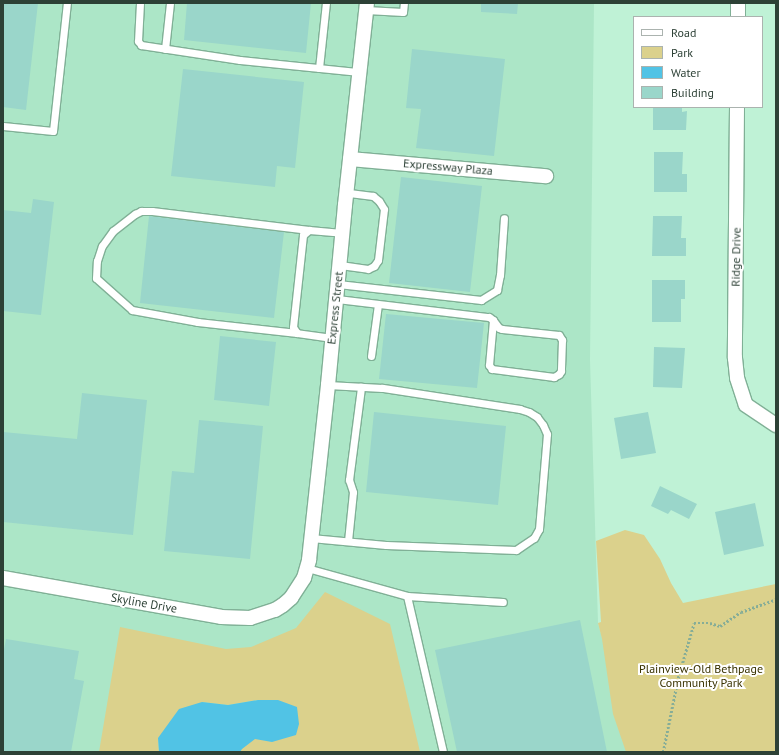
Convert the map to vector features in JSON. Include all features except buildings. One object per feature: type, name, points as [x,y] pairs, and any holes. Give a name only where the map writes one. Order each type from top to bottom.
[{"type":"street","points":[[738,3],[738,16]]},
{"type":"street","name":"Express Street","points":[[283,605],[291,598],[304,578],[307,568],[328,385],[342,233],[367,6]]},
{"type":"street","name":"Ridge Drive","points":[[737,108],[735,358],[737,378],[746,405],[776,425]]},
{"type":"street","name":"Expressway Plaza","points":[[350,159],[546,176]]},
{"type":"street","name":"Skyline Drive","points":[[3,578],[221,617],[250,618],[275,610],[283,605]]},
{"type":"lane","points":[[3,126],[53,131],[67,3]]},
{"type":"lane","points":[[140,3],[138,41],[141,45],[240,60],[359,72]]},
{"type":"lane","points":[[165,49],[170,3]]},
{"type":"lane","points":[[319,68],[326,3]]},
{"type":"lane","points":[[367,6],[403,12],[404,3]]},
{"type":"lane","points":[[340,266],[368,268],[374,266],[378,260],[384,209],[379,201],[373,196],[347,193]]},
{"type":"lane","points":[[332,338],[198,322],[132,310],[96,278],[97,261],[102,246],[113,231],[141,211],[342,233]]},
{"type":"lane","points":[[338,284],[480,300],[497,290],[500,275],[504,218]]},
{"type":"lane","points":[[297,333],[293,328],[303,235],[309,230]]},
{"type":"lane","points":[[337,299],[489,317],[493,320],[502,329],[561,337],[561,371],[559,374],[554,377],[492,369],[488,365],[493,320]]},
{"type":"lane","points":[[371,356],[378,304]]},
{"type":"lane","points":[[311,538],[386,545],[516,550],[526,545],[534,538],[539,529],[547,434],[543,424],[537,417],[520,409],[361,387],[328,385]]},
{"type":"lane","points":[[348,541],[353,492],[349,480],[361,387]]},
{"type":"lane","points":[[307,568],[407,596],[503,602]]},
{"type":"lane","points":[[407,596],[443,752]]},
{"type":"path","points":[[663,752],[678,678],[694,623],[710,623],[720,626],[741,612],[776,598]]},
{"type":"shaded area","points":[[3,3],[594,3],[590,360],[598,623],[634,752],[3,752]]},
{"type":"green space","name":"Plainview-Old Bethpage Community Park","points":[[625,530],[644,535],[660,559],[671,583],[683,603],[776,584],[776,752],[626,752],[613,714],[602,639],[598,623],[601,622],[596,541]]},
{"type":"green space","points":[[325,592],[390,624],[420,752],[240,752],[241,749],[255,738],[272,742],[258,700],[228,705],[202,702],[158,738],[159,752],[99,752],[120,627],[226,649],[251,647],[296,628]]},
{"type":"water","points":[[258,700],[278,700],[297,707],[299,724],[296,735],[272,742],[255,739],[240,752],[159,752],[158,738],[179,709],[202,702],[228,705]]}]
